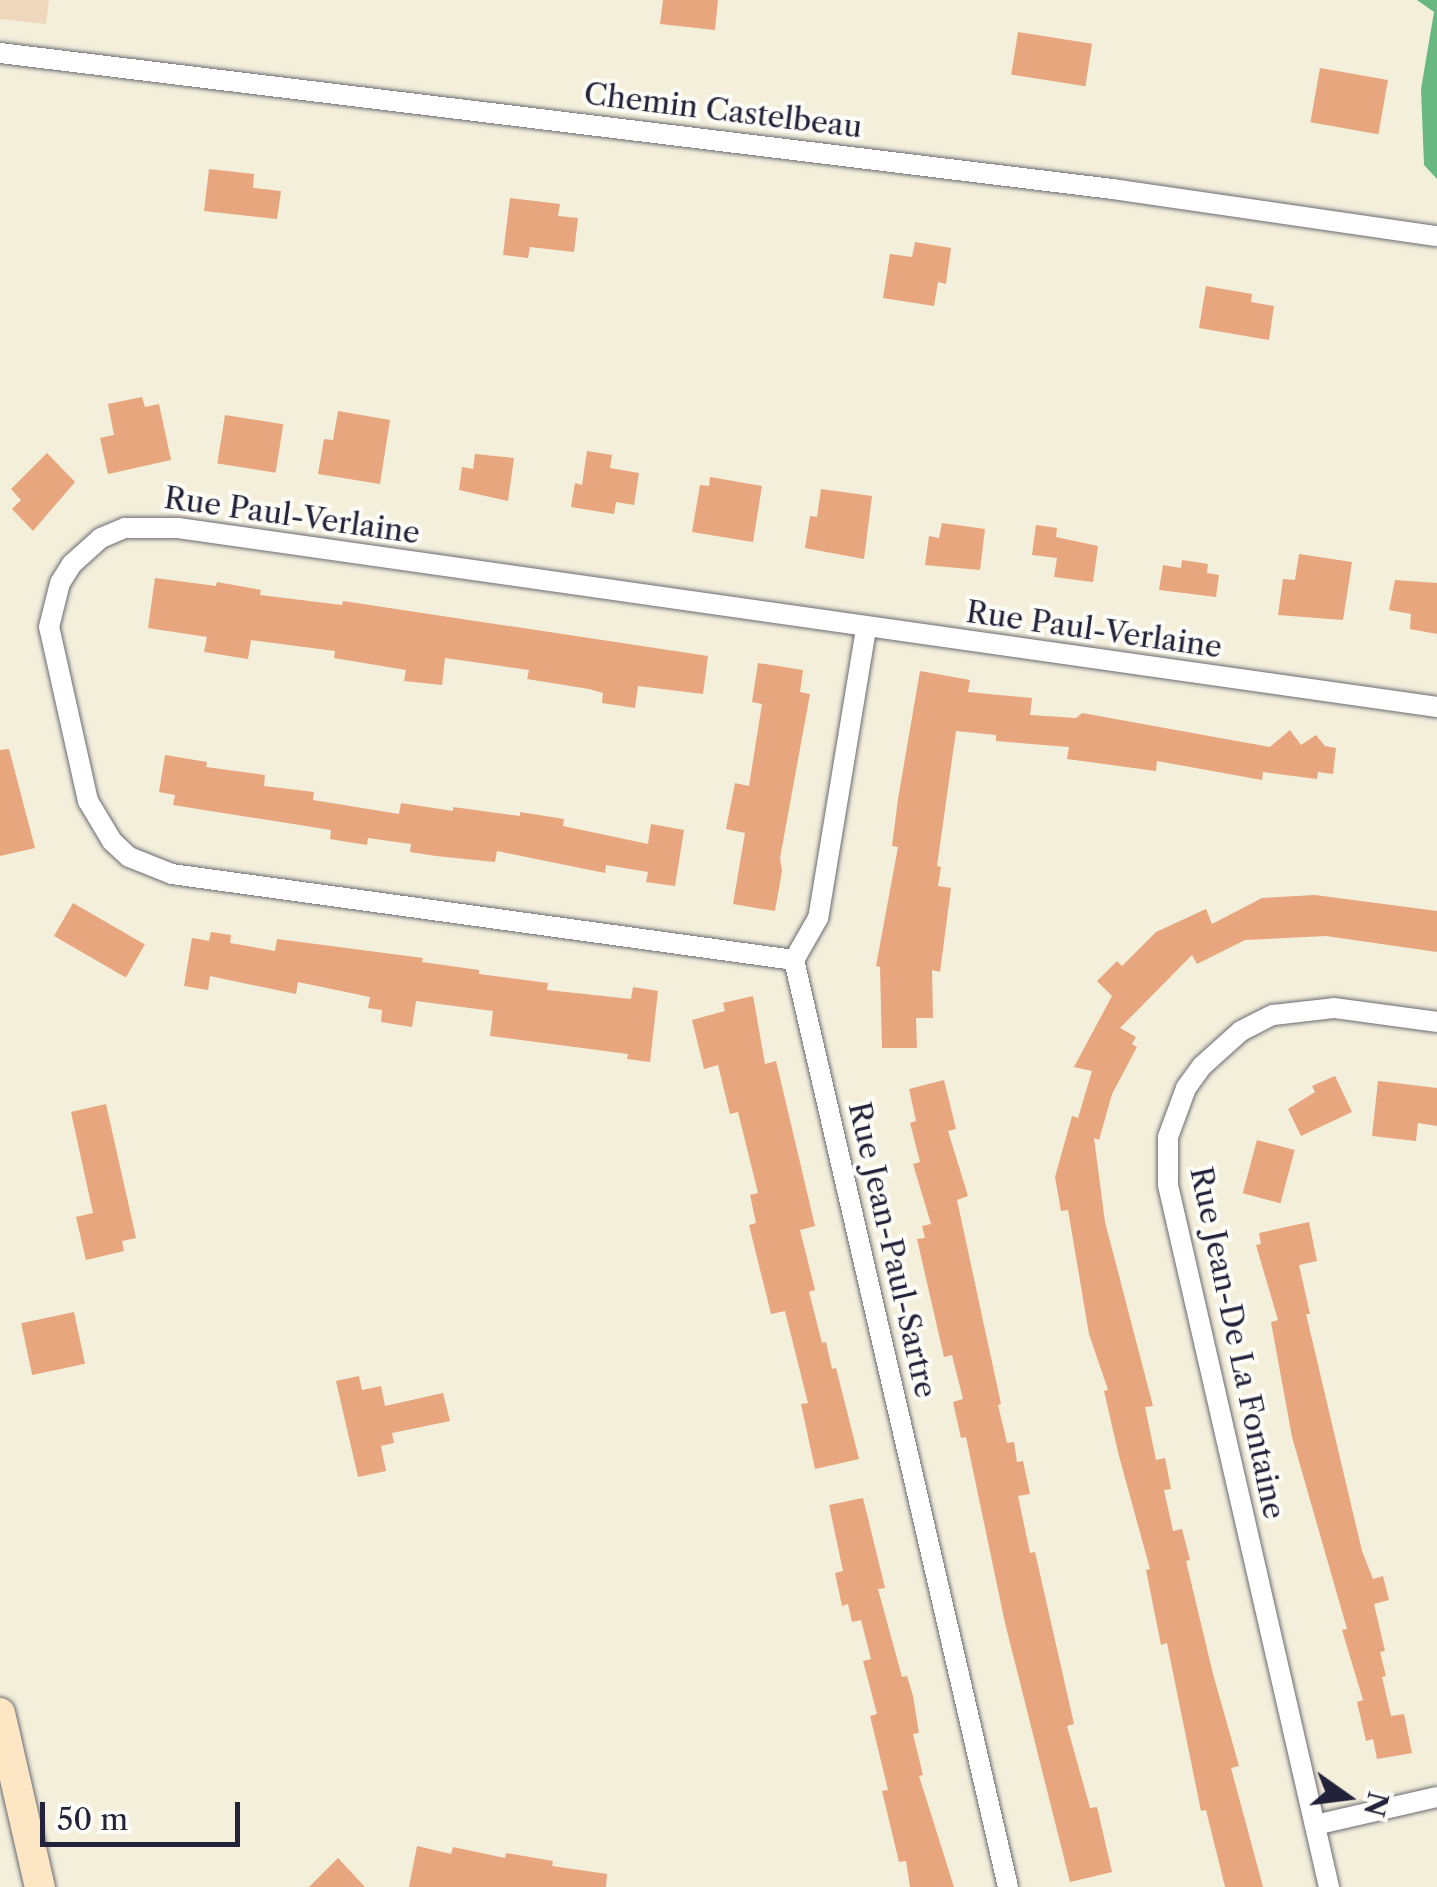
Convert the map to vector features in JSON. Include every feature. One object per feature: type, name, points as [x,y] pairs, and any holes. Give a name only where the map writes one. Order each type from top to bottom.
[{"type":"main road","points":[[0,1713],[40,1887]]},
{"type":"street","name":"Chemin Castelbeau","points":[[0,53],[1113,189],[1437,236]]},
{"type":"street","name":"Rue Paul-Verlaine","points":[[794,960],[150,868],[112,842],[88,801],[49,627],[51,605],[72,564],[86,550],[124,528],[147,526],[1437,707]]},
{"type":"street","points":[[794,960],[818,918],[866,629]]},
{"type":"street","name":"Rue Jean-Paul-Sartre","points":[[794,960],[1008,1887]]},
{"type":"street","name":"Rue Jean-De La Fontaine","points":[[1329,1887],[1168,1184],[1168,1137],[1186,1088],[1202,1066],[1242,1030],[1273,1015],[1334,1008],[1437,1022]]},
{"type":"street","points":[[1315,1826],[1437,1797]]},
{"type":"shaded area","points":[[0,0],[49,0],[46,24],[0,19]]},
{"type":"green space","points":[[1417,0],[1437,0],[1437,179],[1424,165],[1421,89],[1434,12]]},
{"type":"building","points":[[663,0],[718,0],[715,30],[660,24]]},
{"type":"building","points":[[1018,32],[1092,44],[1085,86],[1011,74]]},
{"type":"building","points":[[1320,68],[1388,80],[1378,134],[1310,122]]},
{"type":"building","points":[[209,169],[254,174],[253,188],[281,191],[277,219],[204,211]]},
{"type":"building","points":[[510,198],[560,204],[558,216],[578,218],[574,252],[530,247],[528,258],[503,255]]},
{"type":"building","points":[[915,242],[951,248],[946,284],[938,282],[934,306],[883,298],[890,254],[912,257]]},
{"type":"building","points":[[1206,286],[1252,294],[1251,302],[1274,306],[1269,340],[1199,328]]},
{"type":"building","points":[[142,397],[145,407],[159,404],[171,460],[108,474],[100,438],[114,435],[108,404]]},
{"type":"building","points":[[338,411],[390,420],[380,484],[318,474],[324,439],[333,440]]},
{"type":"building","points":[[225,415],[283,424],[276,473],[217,463]]},
{"type":"building","points":[[587,451],[612,455],[610,468],[639,473],[634,505],[616,502],[614,514],[571,507],[575,483],[582,485]]},
{"type":"building","points":[[47,453],[75,482],[33,531],[12,509],[21,500],[11,489]]},
{"type":"building","points":[[475,454],[514,458],[508,501],[459,490],[462,467],[473,469]]},
{"type":"building","points":[[710,477],[762,486],[753,542],[692,532],[700,485],[709,486]]},
{"type":"building","points":[[821,489],[872,496],[864,559],[805,548],[810,516],[817,517]]},
{"type":"building","points":[[942,523],[985,529],[980,570],[925,565],[929,536],[939,538]]},
{"type":"building","points":[[1036,525],[1057,528],[1056,537],[1098,546],[1093,582],[1054,577],[1057,558],[1032,555]]},
{"type":"building","points":[[1299,554],[1352,562],[1343,620],[1278,615],[1283,579],[1295,580]]},
{"type":"building","points":[[1182,560],[1208,564],[1207,573],[1219,575],[1216,597],[1159,590],[1163,565],[1181,568]]},
{"type":"building","points":[[155,578],[216,586],[217,582],[261,590],[260,595],[342,605],[343,601],[708,656],[703,694],[638,686],[635,708],[602,703],[603,693],[589,689],[527,679],[529,670],[445,658],[442,685],[404,681],[406,670],[334,658],[335,651],[251,640],[248,659],[204,652],[207,637],[148,628]]},
{"type":"building","points":[[1395,580],[1437,583],[1437,634],[1410,629],[1411,614],[1389,610]]},
{"type":"building","points":[[758,663],[803,670],[800,692],[810,694],[780,858],[782,871],[775,911],[733,904],[745,833],[726,829],[735,783],[749,786],[762,704],[752,702]]},
{"type":"building","points":[[920,671],[970,680],[968,692],[1032,698],[1030,715],[1076,718],[1082,713],[1270,747],[1290,730],[1301,745],[1316,735],[1325,746],[1336,748],[1333,774],[1318,772],[1317,779],[1263,772],[1262,780],[1157,761],[1156,771],[1067,759],[1069,747],[996,741],[996,735],[956,731],[937,866],[941,867],[938,886],[951,888],[940,972],[932,970],[933,1018],[916,1018],[917,1048],[882,1048],[880,967],[876,966],[898,847],[892,846]]},
{"type":"building","points":[[9,749],[35,848],[0,856],[0,750]]},
{"type":"building","points":[[165,755],[207,762],[206,767],[265,775],[264,786],[314,792],[313,800],[399,814],[401,803],[453,811],[453,807],[520,816],[520,812],[564,819],[563,826],[648,844],[651,824],[684,830],[675,886],[646,882],[648,872],[606,865],[605,873],[497,851],[495,862],[436,856],[410,852],[411,844],[368,838],[367,845],[330,839],[331,830],[173,805],[175,795],[159,792]]},
{"type":"building","points":[[1315,895],[1437,911],[1437,952],[1326,936],[1245,940],[1197,964],[1192,955],[1120,1028],[1136,1037],[1132,1044],[1137,1047],[1112,1094],[1099,1140],[1094,1138],[1105,1222],[1153,1406],[1145,1407],[1156,1460],[1165,1458],[1171,1489],[1164,1490],[1173,1531],[1182,1529],[1190,1560],[1186,1561],[1239,1766],[1231,1768],[1263,1887],[1225,1887],[1206,1810],[1201,1811],[1167,1643],[1161,1645],[1146,1570],[1150,1569],[1119,1456],[1104,1391],[1108,1390],[1089,1334],[1068,1210],[1061,1211],[1055,1177],[1072,1116],[1078,1118],[1092,1071],[1074,1067],[1112,996],[1097,981],[1117,961],[1122,966],[1156,932],[1206,909],[1212,924],[1262,898]]},
{"type":"building","points":[[73,903],[145,944],[126,977],[54,936]]},
{"type":"building","points":[[211,932],[231,935],[230,943],[275,951],[277,939],[423,958],[422,962],[479,970],[479,974],[548,983],[547,990],[631,999],[633,987],[658,991],[650,1062],[627,1059],[628,1054],[490,1036],[493,1011],[416,1001],[412,1027],[381,1022],[382,1010],[368,1008],[370,997],[298,982],[296,994],[210,976],[208,990],[184,986],[192,938],[209,941]]},
{"type":"building","points":[[753,996],[765,1064],[776,1061],[815,1226],[800,1230],[815,1290],[809,1292],[822,1343],[826,1342],[832,1369],[836,1368],[859,1459],[815,1469],[801,1404],[808,1403],[785,1311],[771,1314],[749,1225],[756,1223],[750,1195],[758,1193],[738,1112],[730,1114],[718,1065],[704,1069],[692,1020],[725,1011],[723,1003]]},
{"type":"building","points":[[1335,1076],[1352,1112],[1301,1136],[1288,1109],[1315,1092],[1312,1086]]},
{"type":"building","points":[[944,1080],[956,1129],[948,1131],[968,1196],[957,1200],[1001,1404],[998,1405],[1007,1443],[1014,1442],[1017,1462],[1023,1461],[1030,1494],[1018,1496],[1030,1553],[1035,1552],[1074,1724],[1067,1726],[1090,1808],[1097,1807],[1112,1872],[1070,1882],[1005,1623],[966,1437],[961,1438],[953,1402],[963,1399],[952,1355],[944,1357],[917,1239],[925,1238],[922,1226],[931,1224],[913,1164],[920,1162],[910,1123],[916,1121],[909,1089]]},
{"type":"building","points":[[1378,1081],[1437,1088],[1437,1126],[1418,1123],[1416,1141],[1372,1136]]},
{"type":"building","points":[[106,1104],[136,1238],[122,1241],[124,1251],[86,1260],[76,1217],[93,1213],[71,1112]]},
{"type":"building","points":[[1257,1140],[1295,1150],[1280,1203],[1243,1193]]},
{"type":"building","points":[[1309,1222],[1317,1261],[1299,1265],[1310,1314],[1306,1314],[1362,1551],[1373,1579],[1383,1576],[1389,1600],[1374,1604],[1385,1651],[1380,1652],[1386,1676],[1382,1677],[1391,1716],[1404,1714],[1412,1753],[1377,1759],[1373,1739],[1366,1741],[1357,1702],[1363,1700],[1342,1630],[1347,1629],[1292,1437],[1271,1322],[1278,1320],[1256,1245],[1261,1244],[1259,1233]]},
{"type":"building","points":[[74,1312],[85,1364],[32,1375],[21,1323]]},
{"type":"building","points":[[359,1376],[362,1390],[381,1386],[385,1406],[443,1393],[450,1421],[392,1433],[394,1443],[381,1446],[386,1471],[358,1477],[336,1381]]},
{"type":"building","points":[[863,1498],[885,1588],[878,1589],[902,1677],[907,1676],[913,1696],[919,1733],[913,1734],[923,1775],[919,1776],[954,1887],[910,1887],[906,1861],[899,1862],[882,1791],[888,1790],[870,1716],[877,1714],[863,1661],[871,1659],[861,1620],[852,1622],[848,1604],[842,1606],[835,1573],[843,1571],[829,1505]]},
{"type":"building","points":[[417,1846],[451,1854],[453,1847],[505,1858],[506,1853],[553,1861],[552,1866],[607,1874],[606,1887],[409,1887]]},
{"type":"building","points":[[338,1858],[365,1887],[309,1887]]}]
